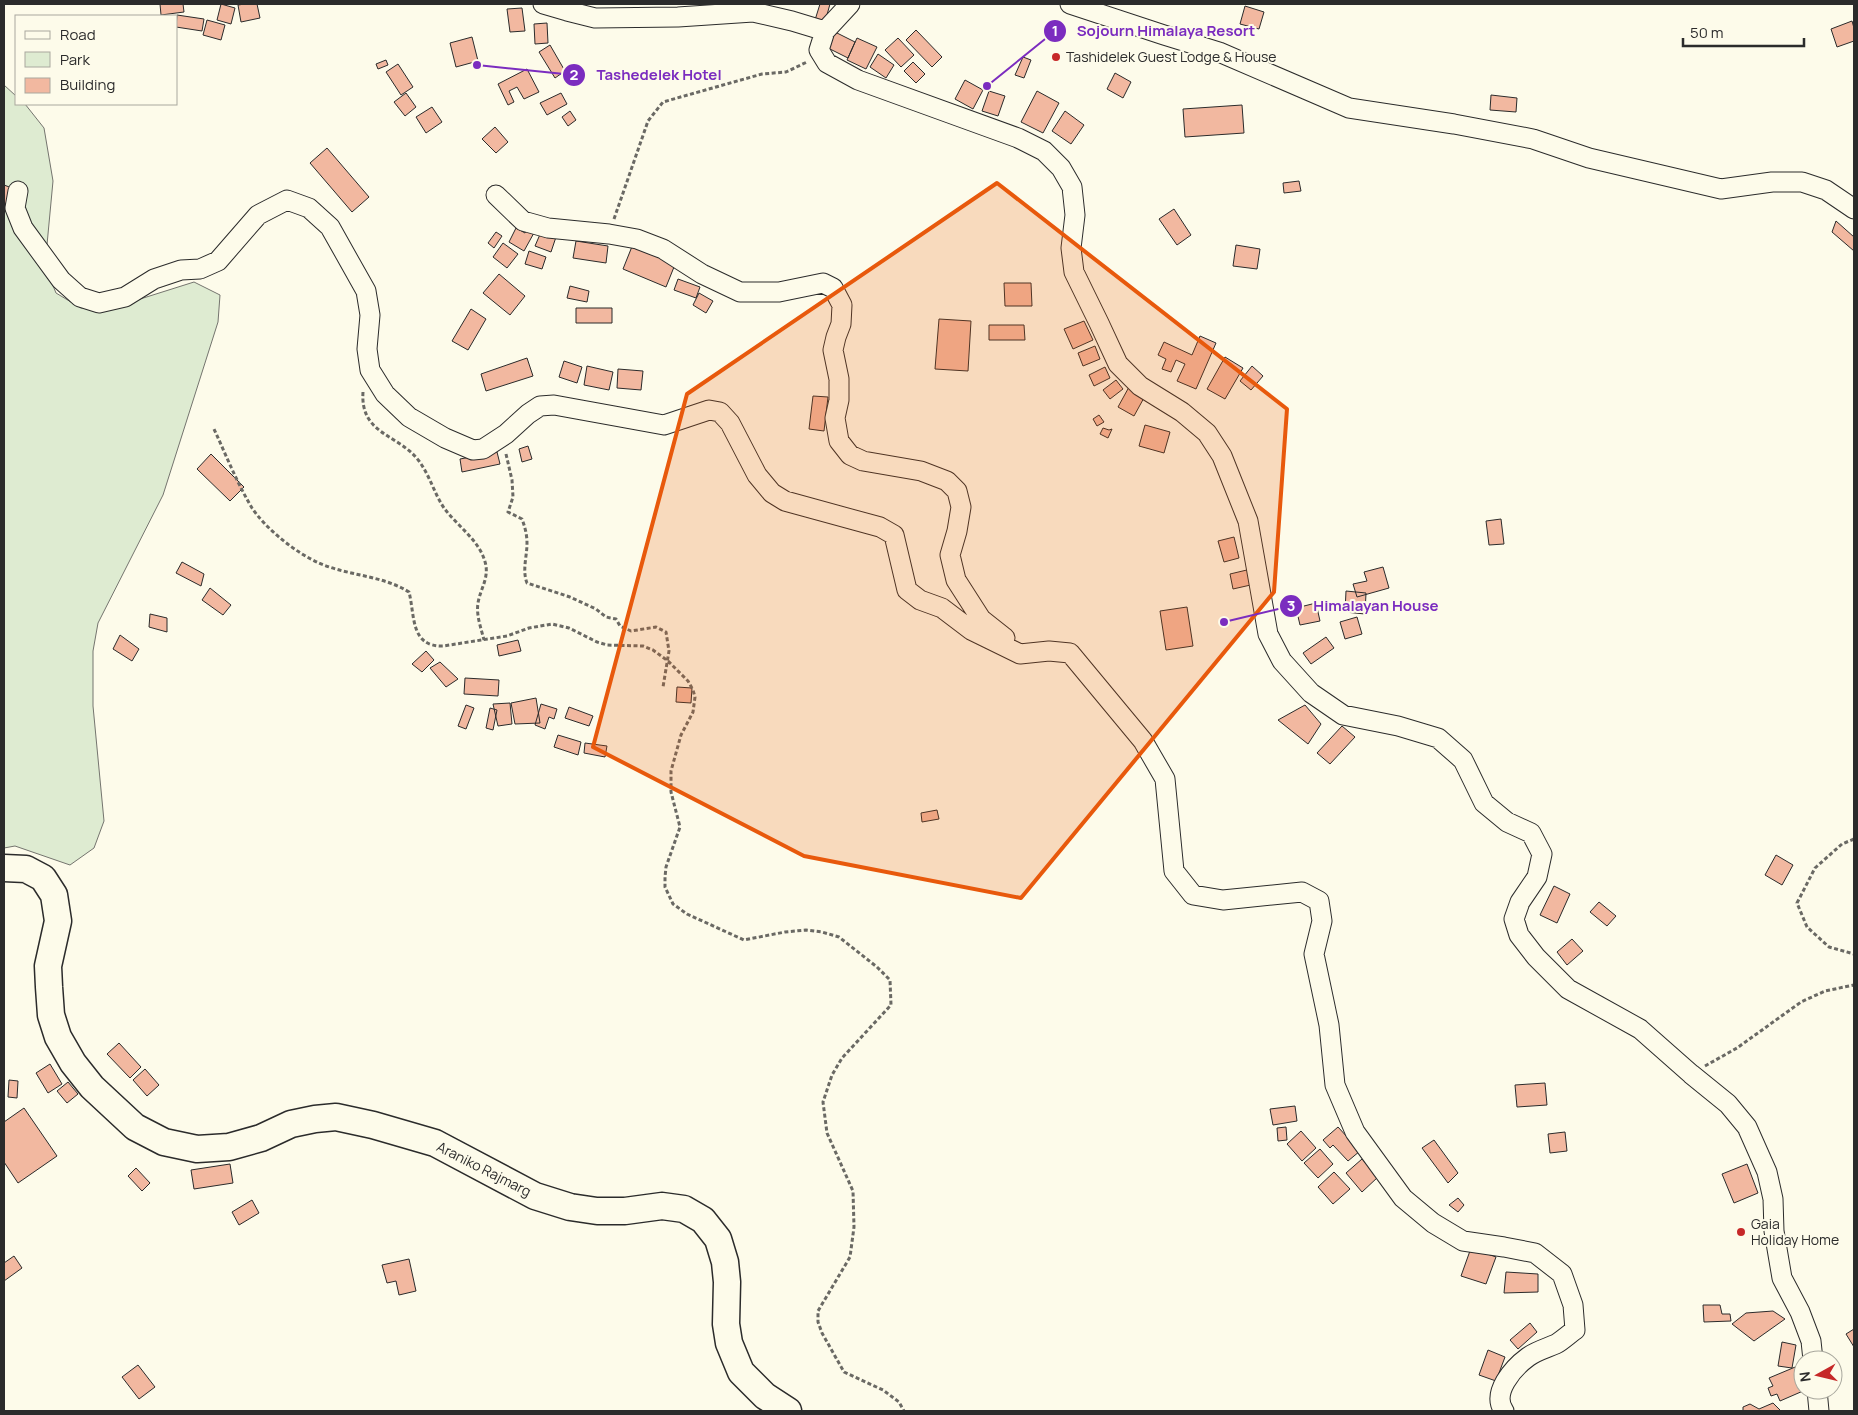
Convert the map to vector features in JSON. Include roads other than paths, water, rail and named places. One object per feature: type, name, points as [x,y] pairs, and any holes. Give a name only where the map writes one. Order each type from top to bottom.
[{"type":"highway","name":"Araniko Rajmarg","points":[[4,868],[26,869],[43,878],[54,895],[58,921],[48,966],[48,987],[51,1015],[58,1037],[73,1063],[92,1087],[135,1127],[164,1142],[197,1149],[229,1147],[261,1138],[290,1124],[336,1117],[435,1142],[535,1196],[570,1207],[597,1211],[625,1211],[662,1206],[684,1209],[703,1220],[718,1238],[725,1262],[727,1282],[726,1324],[729,1343],[741,1372],[765,1396],[788,1411]]},
{"type":"street","points":[[543,4],[567,7],[595,18],[678,18],[753,12],[792,20],[825,31]]},
{"type":"street","points":[[850,4],[825,31],[819,50],[827,63],[858,80],[1018,138],[1044,151],[1061,168],[1072,187],[1075,215],[1071,248],[1074,272],[1100,322],[1118,364],[1140,386],[1182,412],[1207,433],[1222,456],[1248,521],[1268,634],[1282,661],[1311,693],[1343,715],[1398,726],[1438,738],[1463,760],[1484,803],[1507,822],[1531,833],[1542,854],[1537,876],[1520,902],[1514,919],[1519,935],[1536,957],[1568,989],[1640,1029],[1690,1074],[1728,1104],[1747,1127],[1767,1172],[1773,1199],[1774,1231],[1782,1278],[1800,1312],[1811,1341],[1812,1350]]},
{"type":"street","points":[[1070,4],[1219,52],[1349,108],[1454,124],[1533,139],[1589,158],[1721,189],[1772,182],[1802,182],[1826,190],[1854,210]]},
{"type":"street","points":[[18,191],[15,208],[23,228],[61,280],[80,297],[99,303],[125,297],[154,279],[181,270],[200,269],[218,261],[258,214],[287,200],[309,208],[330,227],[366,291],[370,315],[367,349],[370,370],[385,394],[410,417],[445,438],[473,450],[482,449],[506,434],[540,406],[554,404],[664,425],[709,410],[720,412],[730,423],[757,475],[772,493],[785,501],[880,527],[894,535],[908,590],[920,600],[942,608],[971,630],[1020,654],[1049,651]]},
{"type":"street","points":[[496,195],[523,221],[548,228],[610,234],[637,239],[663,249],[702,274],[740,292],[779,292],[823,283],[834,288],[842,305],[841,324],[833,350],[839,380],[839,400],[835,418],[839,441],[850,455],[863,461],[921,470],[947,480],[957,492],[961,507],[958,531],[950,555],[956,580],[981,619],[1003,638],[1049,651],[1070,653],[1143,741],[1165,779],[1174,871],[1194,895],[1223,900],[1302,892],[1319,901],[1322,921],[1314,954],[1329,1025],[1335,1085],[1355,1132],[1403,1198],[1433,1223],[1463,1241],[1535,1254],[1562,1274],[1573,1305],[1575,1330],[1558,1343],[1528,1356],[1506,1380],[1499,1393],[1499,1405],[1504,1411]]},
{"type":"place","name":"Tashidelek Guest Lodge & House","points":[[1056,57]]},
{"type":"place","name":"Tashedelek Hotel","points":[[477,65]]},
{"type":"place","name":"Sojourn Himalaya Resort","points":[[987,86]]},
{"type":"place","name":"Himalayan House","points":[[1224,622]]},
{"type":"place","name":"Gaia Holiday Home","points":[[1741,1232]]}]
